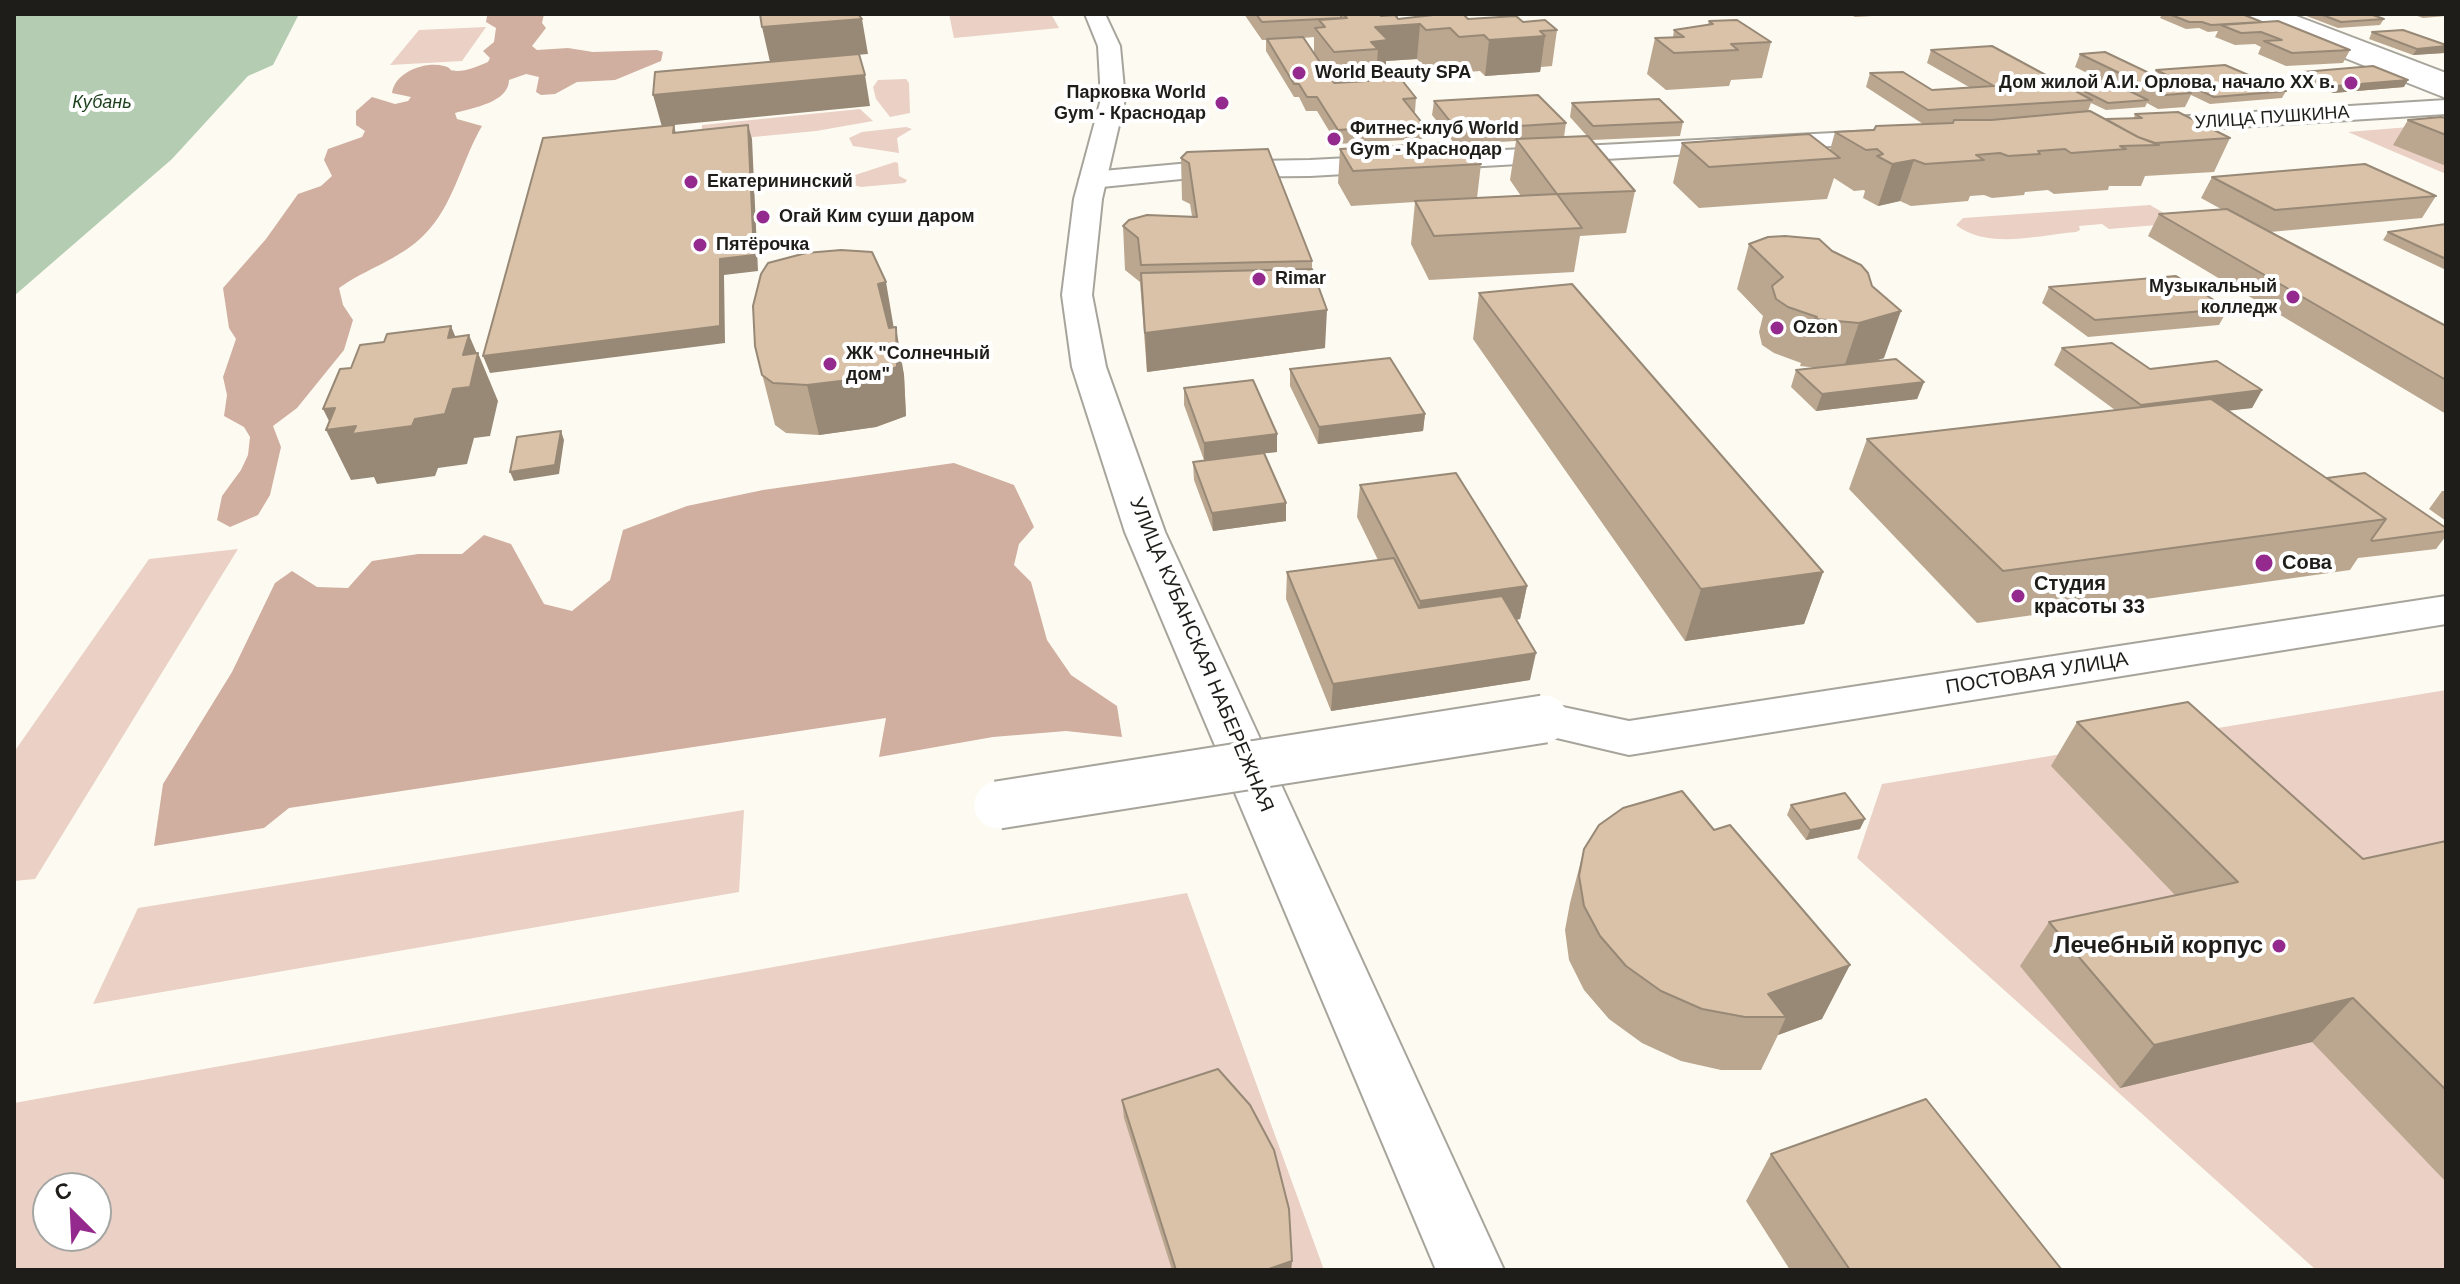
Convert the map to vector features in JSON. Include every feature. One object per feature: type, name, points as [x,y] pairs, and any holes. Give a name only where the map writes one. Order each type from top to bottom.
[{"type":"street","name":"УЛИЦА КУБАНСКАЯ НАБЕРЕЖНАЯ","points":[[1095,14],[1109,46],[1113,99],[1092,180],[1077,295],[1089,367],[1106,426],[1145,532],[1470,1270]]},
{"type":"street","points":[[2251,14],[2446,91]]},
{"type":"street","points":[[2273,14],[2446,81]]},
{"type":"street","name":"УЛИЦА ПУШКИНА","points":[[2120,127],[2446,107]]},
{"type":"street","points":[[1092,180],[1271,166],[1310,168],[1915,136]]},
{"type":"street","name":"ПОСТОВАЯ УЛИЦА","points":[[998,805],[1544,719],[1629,738],[2446,610]]},
{"type":"shaded area","points":[[479,14],[544,14],[542,23],[546,28],[532,46],[537,50],[657,50],[663,52],[661,61],[615,80],[577,82],[555,94],[541,95],[536,92],[539,77],[526,74],[509,80],[507,88],[497,99],[455,113],[457,119],[482,126],[443,210],[414,244],[339,288],[343,305],[353,320],[344,350],[297,408],[273,426],[281,447],[270,495],[258,515],[230,527],[217,520],[222,496],[241,470],[248,455],[250,437],[244,427],[224,416],[227,395],[223,377],[236,339],[229,328],[223,288],[266,239],[298,194],[321,186],[332,176],[324,160],[328,149],[362,137],[365,131],[356,125],[356,111],[372,97],[395,104],[408,101],[411,97],[392,93],[394,86],[405,74],[420,67],[436,65],[461,71],[488,62],[490,58],[483,51],[494,42],[496,28],[486,22],[487,16]]},
{"type":"shaded area","points":[[949,14],[1051,14],[1059,28],[954,38]]},
{"type":"shaded area","points":[[486,27],[462,61],[390,65],[419,30]]},
{"type":"shaded area","points":[[906,79],[909,83],[910,113],[890,117],[876,99],[873,87],[878,80]]},
{"type":"shaded area","points":[[860,109],[873,121],[816,131],[701,142],[702,125]]},
{"type":"shaded area","points":[[2446,124],[2446,174],[2348,132]]},
{"type":"shaded area","points":[[912,129],[897,138],[899,153],[853,146],[849,138],[862,132]]},
{"type":"shaded area","points":[[898,163],[899,176],[907,180],[905,183],[861,187],[845,183],[855,175]]},
{"type":"shaded area","points":[[2150,205],[2181,223],[2109,229],[2102,224],[2079,226],[2080,230],[2076,232],[2014,239],[1983,237],[1956,225],[1963,218]]},
{"type":"shaded area","points":[[954,463],[1014,485],[1034,527],[1019,544],[1014,565],[1031,582],[1047,640],[1071,675],[1117,706],[1122,737],[1066,731],[993,737],[879,757],[886,718],[289,808],[264,828],[154,846],[163,784],[232,672],[275,583],[292,571],[317,587],[348,588],[372,561],[418,554],[462,554],[484,535],[511,544],[544,604],[572,611],[610,580],[623,530],[687,506],[763,490]]},
{"type":"shaded area","points":[[238,549],[35,879],[14,881],[14,752],[149,559]]},
{"type":"shaded area","points":[[2446,690],[2446,1270],[2316,1270],[1857,858],[1882,784]]},
{"type":"shaded area","points":[[744,810],[739,892],[93,1004],[138,908]]},
{"type":"shaded area","points":[[1187,893],[1324,1270],[14,1270],[14,1103]]},
{"type":"water","name":"Кубань","points":[[14,14],[299,14],[273,65],[248,76],[172,159],[14,296]]},
{"type":"building","points":[[760,14],[858,14],[862,19],[762,27]]},
{"type":"building","points":[[1256,14],[1341,14],[1341,18],[1262,22]]},
{"type":"building","points":[[1343,14],[1395,15],[1398,19],[1442,14],[1463,14],[1468,19],[1516,16],[1523,22],[1545,20],[1557,30],[1540,31],[1545,36],[1489,40],[1484,35],[1459,37],[1450,28],[1426,30],[1420,24],[1375,27],[1388,40],[1371,42],[1378,49],[1334,52],[1315,28],[1325,27],[1319,20],[1347,18]]},
{"type":"building","points":[[2169,14],[2242,14],[2262,22],[2211,25],[2189,22]]},
{"type":"building","points":[[2320,14],[2370,14],[2384,19],[2341,22]]},
{"type":"building","points":[[1737,20],[1771,42],[1731,44],[1738,50],[1674,53],[1655,38],[1684,37],[1674,30],[1713,24],[1709,21]]},
{"type":"building","points":[[2278,21],[2350,50],[2292,53],[2264,41],[2282,40],[2261,32],[2241,33],[2221,25]]},
{"type":"building","points":[[2403,30],[2446,46],[2417,49],[2372,32]]},
{"type":"building","points":[[1303,37],[1334,83],[1401,79],[1416,98],[1403,99],[1423,124],[1338,130],[1317,97],[1307,97],[1299,84],[1294,84],[1267,39]]},
{"type":"building","points":[[1992,46],[2092,100],[1928,110],[1870,73],[1903,72],[1932,90],[1994,86],[1931,50]]},
{"type":"building","points":[[2105,52],[2191,93],[2165,95],[2080,54]]},
{"type":"building","points":[[859,54],[865,75],[653,95],[655,72]]},
{"type":"building","points":[[2225,65],[2286,91],[2214,97],[2156,70]]},
{"type":"building","points":[[2373,66],[2408,80],[2336,86],[2303,72]]},
{"type":"building","points":[[2111,82],[2148,100],[2108,103],[2072,85]]},
{"type":"building","points":[[1538,95],[1566,123],[1457,130],[1434,101]]},
{"type":"building","points":[[1659,99],[1683,122],[1593,126],[1572,103]]},
{"type":"building","points":[[2090,111],[2159,145],[2120,146],[2126,149],[2071,153],[2065,149],[2008,156],[2000,153],[1976,155],[1984,160],[1925,164],[1914,160],[1892,164],[1877,156],[1883,154],[1877,149],[1866,150],[1835,132],[1874,130],[1876,126]]},
{"type":"building","points":[[2178,112],[2230,138],[2155,143],[2106,119],[2142,118],[2135,114]]},
{"type":"building","points":[[2446,118],[2446,135],[2408,120]]},
{"type":"building","points":[[674,125],[673,133],[748,125],[754,255],[720,259],[720,326],[483,356],[543,138]]},
{"type":"building","points":[[1809,134],[1840,158],[1709,167],[1682,143]]},
{"type":"building","points":[[1588,136],[1635,191],[1557,194],[1516,139]]},
{"type":"building","points":[[1465,142],[1481,164],[1353,171],[1340,149]]},
{"type":"building","points":[[1268,149],[1312,261],[1141,265],[1138,238],[1123,226],[1129,220],[1147,215],[1197,217],[1189,163],[1181,158],[1187,152]]},
{"type":"building","points":[[2365,164],[2436,196],[2275,210],[2212,177]]},
{"type":"building","points":[[1557,194],[1582,228],[1434,236],[1415,201]]},
{"type":"building","points":[[2227,209],[2446,326],[2446,380],[2159,214]]},
{"type":"building","points":[[2446,224],[2446,259],[2388,232]]},
{"type":"building","points":[[1768,237],[1819,239],[1832,251],[1861,265],[1868,273],[1872,286],[1901,311],[1859,323],[1815,319],[1817,317],[1788,307],[1776,299],[1772,286],[1783,277],[1749,244]]},
{"type":"building","points":[[841,250],[872,252],[886,282],[878,284],[889,328],[896,327],[897,367],[866,378],[807,385],[773,383],[762,375],[755,346],[753,306],[761,274],[768,263],[806,253]]},
{"type":"building","points":[[1312,269],[1327,310],[1145,333],[1141,273]]},
{"type":"building","points":[[2176,276],[2228,309],[2095,320],[2049,287]]},
{"type":"building","points":[[1572,284],[1823,572],[1701,589],[1479,293]]},
{"type":"building","points":[[451,326],[448,338],[469,335],[463,355],[478,353],[470,387],[453,389],[445,414],[415,419],[412,426],[352,434],[356,426],[326,430],[335,408],[323,409],[340,369],[351,368],[360,345],[384,342],[387,334]]},
{"type":"building","points":[[2112,343],[2150,369],[2217,361],[2262,390],[2141,405],[2062,348]]},
{"type":"building","points":[[1390,358],[1425,414],[1319,427],[1290,369]]},
{"type":"building","points":[[1896,359],[1924,382],[1822,394],[1796,370]]},
{"type":"building","points":[[1253,380],[1277,434],[1204,443],[1184,388]]},
{"type":"building","points":[[2211,399],[2386,519],[2003,571],[1867,439]]},
{"type":"building","points":[[561,431],[555,465],[510,472],[517,437]]},
{"type":"building","points":[[1264,453],[1286,503],[1212,513],[1193,462]]},
{"type":"building","points":[[1456,473],[1527,586],[1420,601],[1360,485]]},
{"type":"building","points":[[2365,473],[2446,528],[2446,531],[2372,541],[2386,519],[2327,478]]},
{"type":"building","points":[[1394,558],[1419,608],[1502,596],[1536,653],[1333,684],[1287,572]]},
{"type":"building","name":"Лечебный корпус","points":[[2188,702],[2363,859],[2446,841],[2446,1090],[2353,998],[2154,1045],[2049,922],[2238,882],[2077,722]]},
{"type":"building","points":[[1682,791],[1714,830],[1730,825],[1850,965],[1768,994],[1786,1017],[1745,1017],[1702,1009],[1661,991],[1626,966],[1600,936],[1584,906],[1579,876],[1584,849],[1599,825],[1623,808]]},
{"type":"building","points":[[1845,793],[1865,819],[1810,830],[1791,805]]},
{"type":"building","points":[[1218,1069],[1250,1105],[1274,1150],[1289,1209],[1292,1261],[1266,1270],[1176,1270],[1122,1100]]},
{"type":"building","points":[[1926,1099],[2062,1270],[1850,1270],[1771,1154]]},
{"type":"place","name":"World Beauty SPA","points":[[1299,73]]},
{"type":"place","name":"Дом жилой А.И. Орлова, начало XX в.","points":[[2351,83]]},
{"type":"place","name":"Парковка World Gym - Краснодар","points":[[1222,103]]},
{"type":"place","name":"Фитнес-клуб World Gym - Краснодар","points":[[1334,139]]},
{"type":"place","name":"Екатерининский","points":[[691,182]]},
{"type":"place","name":"Огай Ким суши даром","points":[[763,217]]},
{"type":"place","name":"Пятёрочка","points":[[700,245]]},
{"type":"place","name":"Rimar","points":[[1259,279]]},
{"type":"place","name":"Музыкальный колледж","points":[[2293,297]]},
{"type":"place","name":"Ozon","points":[[1777,328]]},
{"type":"place","name":"ЖК \"Солнечный дом\"","points":[[830,364]]},
{"type":"place","name":"Сова","points":[[2264,563]]},
{"type":"place","name":"Студия красоты 33","points":[[2018,596]]},
{"type":"place","name":"Лечебный корпус","points":[[2279,946]]}]
